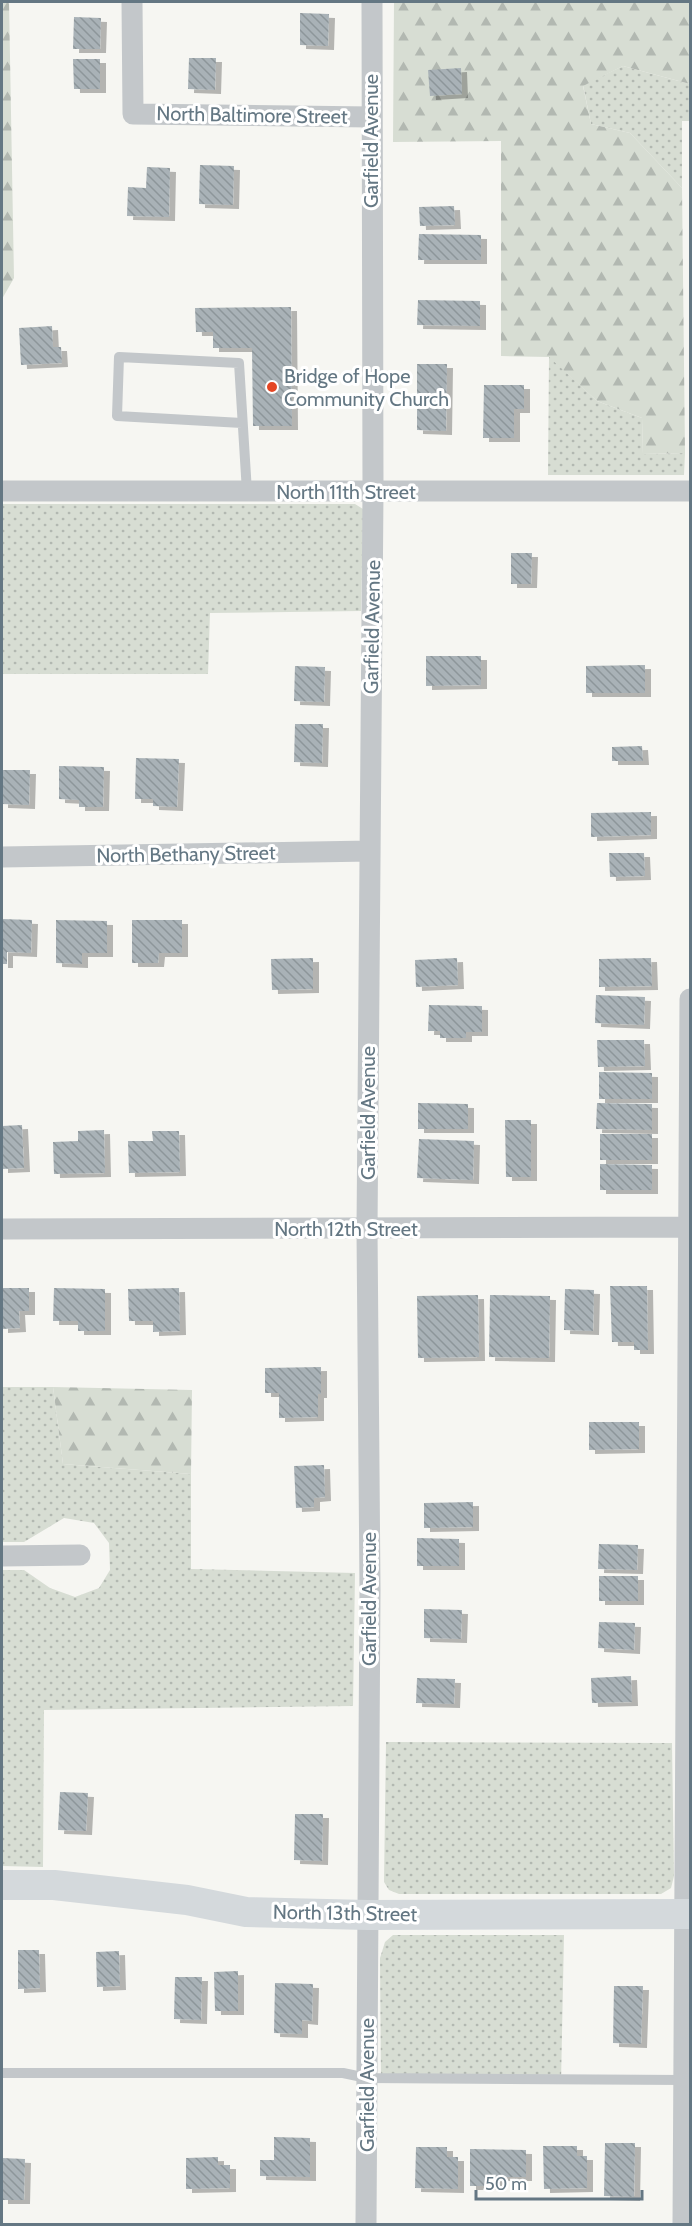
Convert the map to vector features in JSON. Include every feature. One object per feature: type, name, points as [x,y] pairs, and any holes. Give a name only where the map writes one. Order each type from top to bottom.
[{"type":"street","name":"North Baltimore Street","points":[[132,2],[133,114],[371,117]]},
{"type":"street","name":"Garfield Avenue","points":[[366,2224],[370,1578],[367,1229],[373,492],[372,2]]},
{"type":"street","name":"North 11th Street","points":[[2,491],[690,491]]},
{"type":"street","name":"North Bethany Street","points":[[2,857],[370,851]]},
{"type":"street","points":[[683,2224],[688,1914],[690,999]]},
{"type":"street","name":"North 12th Street","points":[[2,1229],[689,1227]]},
{"type":"street","points":[[2,1556],[80,1556]]},
{"type":"street","name":"North 13th Street","points":[[2,1885],[54,1885],[187,1900],[246,1912],[688,1914]]},
{"type":"lane","points":[[242,423],[117,416],[118,357],[239,363],[247,492]]},
{"type":"lane","points":[[2,2073],[344,2073],[367,2078],[685,2080]]},
{"type":"green space","points":[[2,2],[9,2],[14,278],[2,299]]},
{"type":"green space","points":[[394,2],[690,2],[690,84],[623,66],[583,86],[591,124],[630,133],[682,188],[685,453],[643,454],[642,418],[597,401],[549,357],[501,356],[501,141],[393,142]]},
{"type":"green space","points":[[623,66],[690,84],[690,121],[682,121],[682,188],[630,133],[591,124],[583,85]]},
{"type":"green space","points":[[549,356],[597,401],[642,418],[643,454],[685,453],[684,475],[548,475]]},
{"type":"green space","points":[[2,504],[355,504],[363,509],[361,611],[210,613],[208,674],[2,674]]},
{"type":"green space","points":[[2,1387],[53,1387],[63,1464],[191,1474],[191,1569],[355,1573],[353,1706],[44,1710],[43,1867],[2,1866],[2,1570],[24,1570],[50,1588],[75,1597],[99,1588],[110,1570],[109,1543],[94,1523],[64,1518],[24,1542],[2,1542]]},
{"type":"green space","points":[[53,1387],[192,1390],[191,1474],[63,1464]]},
{"type":"green space","points":[[386,1742],[672,1743],[674,1876],[671,1888],[661,1894],[399,1894],[389,1890],[384,1882]]},
{"type":"green space","points":[[393,1935],[564,1935],[561,2083],[381,2083],[380,1958],[385,1942]]},
{"type":"building","points":[[300,13],[329,14],[328,46],[300,45]]},
{"type":"building","points":[[74,17],[101,18],[100,49],[73,49]]},
{"type":"building","points":[[189,58],[216,58],[215,90],[188,89]]},
{"type":"building","points":[[73,59],[100,59],[100,89],[74,89]]},
{"type":"building","points":[[461,68],[462,94],[430,96],[428,70]]},
{"type":"building","points":[[200,165],[234,166],[233,205],[199,204]]},
{"type":"building","points":[[147,167],[170,168],[169,217],[127,216],[128,187],[146,188]]},
{"type":"building","points":[[454,206],[455,225],[420,226],[419,207]]},
{"type":"building","points":[[419,234],[481,235],[481,260],[418,260]]},
{"type":"building","points":[[418,300],[480,301],[480,326],[417,325]]},
{"type":"building","name":"Bridge of Hope Community Church","points":[[291,307],[292,426],[253,426],[252,348],[213,348],[213,332],[196,332],[195,308]]},
{"type":"building","points":[[52,326],[53,347],[61,347],[62,363],[21,365],[19,328]]},
{"type":"building","points":[[417,364],[447,364],[446,431],[417,430]]},
{"type":"building","points":[[484,385],[524,385],[524,409],[514,409],[514,438],[483,438]]},
{"type":"building","points":[[511,553],[532,553],[531,584],[511,584]]},
{"type":"building","points":[[426,656],[481,656],[481,685],[426,686]]},
{"type":"building","points":[[645,665],[645,693],[586,693],[586,666]]},
{"type":"building","points":[[295,666],[325,667],[324,702],[294,701]]},
{"type":"building","points":[[295,724],[323,724],[322,763],[294,762]]},
{"type":"building","points":[[642,746],[643,761],[612,761],[612,747]]},
{"type":"building","points":[[136,758],[179,759],[177,807],[153,806],[153,799],[135,799]]},
{"type":"building","points":[[59,766],[104,767],[103,807],[79,807],[79,800],[59,799]]},
{"type":"building","points":[[2,770],[30,770],[29,805],[2,804]]},
{"type":"building","points":[[651,812],[651,835],[591,837],[591,813]]},
{"type":"building","points":[[609,853],[644,853],[645,876],[610,877]]},
{"type":"building","points":[[2,919],[32,920],[31,953],[7,952],[7,964],[2,964]]},
{"type":"building","points":[[56,920],[107,921],[107,953],[82,953],[82,964],[56,963]]},
{"type":"building","points":[[132,920],[182,920],[182,953],[159,953],[158,963],[132,963]]},
{"type":"building","points":[[313,958],[313,989],[272,990],[271,959]]},
{"type":"building","points":[[457,958],[458,985],[416,987],[415,960]]},
{"type":"building","points":[[651,958],[652,986],[599,987],[599,959]]},
{"type":"building","points":[[596,995],[645,997],[644,1025],[595,1023]]},
{"type":"building","points":[[429,1005],[482,1006],[482,1032],[466,1032],[466,1038],[440,1038],[440,1031],[428,1031]]},
{"type":"building","points":[[597,1040],[644,1040],[645,1066],[598,1067]]},
{"type":"building","points":[[599,1072],[652,1073],[652,1099],[599,1099]]},
{"type":"building","points":[[418,1103],[468,1104],[468,1129],[418,1129]]},
{"type":"building","points":[[597,1103],[652,1104],[652,1130],[596,1129]]},
{"type":"building","points":[[505,1120],[531,1120],[531,1177],[506,1177]]},
{"type":"building","points":[[22,1125],[24,1168],[2,1169],[2,1126]]},
{"type":"building","points":[[104,1130],[105,1173],[54,1174],[53,1142],[78,1141],[78,1131]]},
{"type":"building","points":[[152,1131],[179,1131],[180,1172],[129,1173],[128,1141],[153,1141]]},
{"type":"building","points":[[600,1134],[652,1134],[652,1160],[600,1160]]},
{"type":"building","points":[[419,1139],[474,1141],[473,1180],[417,1178]]},
{"type":"building","points":[[600,1164],[652,1165],[652,1190],[600,1190]]},
{"type":"building","points":[[610,1286],[647,1286],[648,1350],[634,1350],[634,1342],[612,1342]]},
{"type":"building","points":[[2,1288],[29,1288],[29,1311],[19,1311],[20,1328],[2,1329]]},
{"type":"building","points":[[54,1288],[105,1289],[105,1331],[78,1331],[78,1321],[53,1321]]},
{"type":"building","points":[[179,1288],[180,1331],[153,1332],[153,1321],[129,1321],[128,1289]]},
{"type":"building","points":[[565,1289],[594,1290],[593,1331],[564,1330]]},
{"type":"building","points":[[478,1295],[479,1357],[418,1358],[417,1296]]},
{"type":"building","points":[[490,1295],[550,1296],[549,1358],[489,1357]]},
{"type":"building","points":[[321,1367],[318,1417],[279,1418],[279,1393],[265,1393],[265,1368]]},
{"type":"building","points":[[589,1422],[639,1422],[639,1449],[589,1450]]},
{"type":"building","points":[[324,1465],[325,1497],[314,1498],[314,1507],[296,1508],[294,1466]]},
{"type":"building","points":[[473,1502],[473,1527],[424,1528],[424,1503]]},
{"type":"building","points":[[417,1538],[459,1539],[459,1566],[417,1566]]},
{"type":"building","points":[[599,1544],[638,1545],[637,1570],[598,1569]]},
{"type":"building","points":[[599,1576],[638,1576],[638,1601],[599,1601]]},
{"type":"building","points":[[424,1609],[462,1610],[461,1639],[424,1638]]},
{"type":"building","points":[[599,1622],[635,1623],[634,1650],[598,1648]]},
{"type":"building","points":[[631,1676],[632,1702],[592,1703],[591,1678]]},
{"type":"building","points":[[417,1678],[455,1679],[454,1704],[416,1703]]},
{"type":"building","points":[[60,1792],[88,1793],[86,1831],[58,1830]]},
{"type":"building","points":[[295,1814],[323,1814],[322,1861],[294,1860]]},
{"type":"building","points":[[18,1950],[39,1950],[40,1988],[18,1989]]},
{"type":"building","points":[[119,1951],[120,1986],[97,1987],[96,1952]]},
{"type":"building","points":[[238,1971],[238,2011],[215,2011],[214,1972]]},
{"type":"building","points":[[175,1977],[202,1977],[201,2020],[174,2019]]},
{"type":"building","points":[[275,1983],[313,1984],[312,2021],[302,2020],[302,2034],[274,2033]]},
{"type":"building","points":[[614,1986],[643,1986],[641,2044],[613,2043]]},
{"type":"building","points":[[274,2137],[310,2138],[310,2177],[260,2176],[260,2160],[274,2160]]},
{"type":"building","points":[[605,2143],[635,2143],[634,2197],[604,2196]]},
{"type":"building","points":[[543,2146],[577,2146],[577,2156],[587,2156],[587,2188],[544,2189]]},
{"type":"building","points":[[416,2147],[447,2147],[447,2157],[458,2157],[458,2189],[415,2188]]},
{"type":"building","points":[[470,2149],[526,2150],[526,2177],[500,2177],[500,2186],[470,2186]]},
{"type":"building","points":[[218,2157],[218,2165],[230,2165],[230,2188],[186,2189],[186,2158]]},
{"type":"building","points":[[2,2158],[25,2159],[24,2200],[2,2200]]},
{"type":"place","name":"Bridge of Hope Community Church","points":[[272,387]]}]
